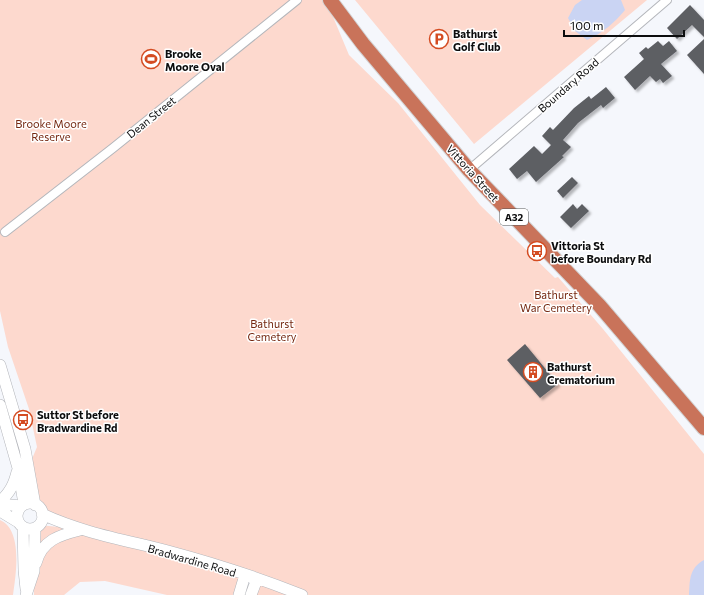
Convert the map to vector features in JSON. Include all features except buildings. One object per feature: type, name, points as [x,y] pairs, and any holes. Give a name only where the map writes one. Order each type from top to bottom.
[{"type":"highway","name":"Vittoria Street","points":[[330,0],[363,44],[469,170],[599,305],[704,428]]},
{"type":"main road","points":[[0,365],[25,449],[35,504],[41,510],[42,520],[37,526],[29,529],[0,511]]},
{"type":"main road","points":[[0,405],[18,468],[23,505],[17,514],[21,525],[26,593]]},
{"type":"main road","points":[[0,502],[13,486],[18,468]]},
{"type":"main road","points":[[0,502],[23,505],[30,503],[35,504]]},
{"type":"main road","name":"Bradwardine Road","points":[[42,514],[80,530]]},
{"type":"main road","points":[[34,571],[37,526]]},
{"type":"main road","name":"Bradwardine Road","points":[[37,526],[80,530],[168,551],[246,575],[302,595]]},
{"type":"main road","points":[[26,593],[38,556],[50,541],[61,534],[80,530]]},
{"type":"main road","points":[[239,595],[246,575]]},
{"type":"main road","points":[[251,595],[257,579]]},
{"type":"street","name":"Dean Street","points":[[4,232],[113,148],[297,0]]},
{"type":"street","name":"Boundary Road","points":[[469,170],[667,0]]},
{"type":"green space","name":"Bathurst Cemetery","points":[[0,0],[326,0],[349,55],[398,103],[480,205],[555,278],[558,277],[603,329],[704,454],[704,595],[251,595],[257,579],[246,575],[239,595],[167,595],[105,581],[80,582],[64,595],[34,595],[34,571],[39,525],[78,529],[38,507],[29,466],[37,447],[29,409],[8,347],[0,311]]},
{"type":"green space","name":"Bathurst Golf Club","points":[[355,0],[647,0],[474,144]]},
{"type":"green space","points":[[0,520],[7,525],[12,533],[15,543],[16,565],[13,595],[0,595]]},
{"type":"water","points":[[582,0],[621,0],[625,10],[608,27],[587,40],[575,31],[568,18],[575,5]]},
{"type":"water","points":[[704,560],[704,595],[689,595],[691,575],[695,567]]},
{"type":"place","name":"Bathurst Golf Club","points":[[439,39]]},
{"type":"place","name":"Brooke Moore Oval","points":[[151,59]]},
{"type":"place","name":"Vittoria St before Boundary Rd","points":[[537,251]]},
{"type":"place","name":"Bathurst Crematorium","points":[[533,372]]},
{"type":"place","name":"Suttor St before Bradwardine Rd","points":[[23,420]]},
{"type":"park label","name":"Brooke Moore Reserve","points":[[51,129]]},
{"type":"park label","name":"Bathurst War Cemetery","points":[[556,300]]}]
